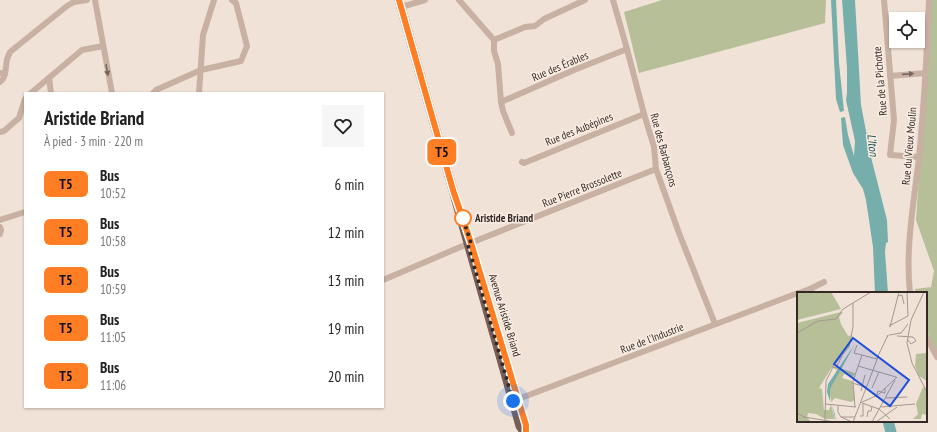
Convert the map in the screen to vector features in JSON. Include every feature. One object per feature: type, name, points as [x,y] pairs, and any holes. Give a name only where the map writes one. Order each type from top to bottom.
[{"type":"main road","name":"Avenue Aristide Briand","points":[[400,4],[483,290],[516,400],[526,425],[525,432]]},
{"type":"street","points":[[0,82],[4,77],[3,73],[10,52],[66,6],[74,2],[87,0]]},
{"type":"street","points":[[95,0],[112,92]]},
{"type":"street","points":[[199,92],[203,34],[214,0]]},
{"type":"street","points":[[154,92],[201,70],[241,60],[247,46],[236,3],[232,0]]},
{"type":"street","points":[[400,4],[425,0]]},
{"type":"street","points":[[459,0],[494,40],[494,51],[498,64],[501,102],[512,133]]},
{"type":"street","points":[[494,40],[525,27],[535,26],[544,19],[585,0]]},
{"type":"street","name":"Rue des Barbançons","points":[[612,0],[654,147],[656,169],[679,233],[715,324]]},
{"type":"street","name":"Rue de la Pichotte","points":[[884,0],[894,120],[890,155],[919,157]]},
{"type":"street","name":"Rue du Vieux Moulin","points":[[910,292],[908,249],[919,157],[926,73],[929,0]]},
{"type":"street","points":[[31,92],[82,50],[103,46]]},
{"type":"street","name":"Rue des Érables","points":[[501,102],[627,49]]},
{"type":"street","points":[[890,76],[926,73]]},
{"type":"street","points":[[49,78],[51,92]]},
{"type":"street","points":[[0,132],[4,131],[19,118],[24,102]]},
{"type":"street","name":"Rue des Aubépines","points":[[522,162],[524,163],[644,114]]},
{"type":"street","name":"Rue Pierre Brossolette","points":[[384,280],[656,169]]},
{"type":"street","points":[[0,220],[24,212]]},
{"type":"street","points":[[0,227],[0,234]]},
{"type":"street","name":"Rue de l'Industrie","points":[[811,291],[824,282]]},
{"type":"street","name":"Rue de l'Industrie","points":[[516,400],[797,293]]},
{"type":"street","points":[[927,338],[937,357]]},
{"type":"green space","points":[[662,0],[826,0],[825,23],[639,73],[624,12]]},
{"type":"green space","points":[[931,0],[937,0],[937,354],[927,330],[927,292],[916,292],[915,289],[931,287],[934,271],[916,220]]},
{"type":"water","points":[[831,0],[836,0],[839,63],[844,111],[840,112],[836,99]]},
{"type":"water","points":[[842,0],[855,0],[861,105],[871,157],[887,220],[888,242],[886,243],[885,252],[888,292],[875,292],[873,247],[866,200],[863,189],[853,173],[843,145],[841,118],[845,117],[854,156],[855,141],[846,100],[847,68]]},
{"type":"waterway","name":"L'Iton","points":[[888,422],[891,432]]},
{"type":"bus line","name":"T5","points":[[399,0],[453,190],[471,243],[526,425],[526,432]]},
{"type":"place","name":"Aristide Briand","points":[[463,218]]},
{"type":"route","points":[[463,218],[462,216],[471,243],[468,245],[513,401]]}]
